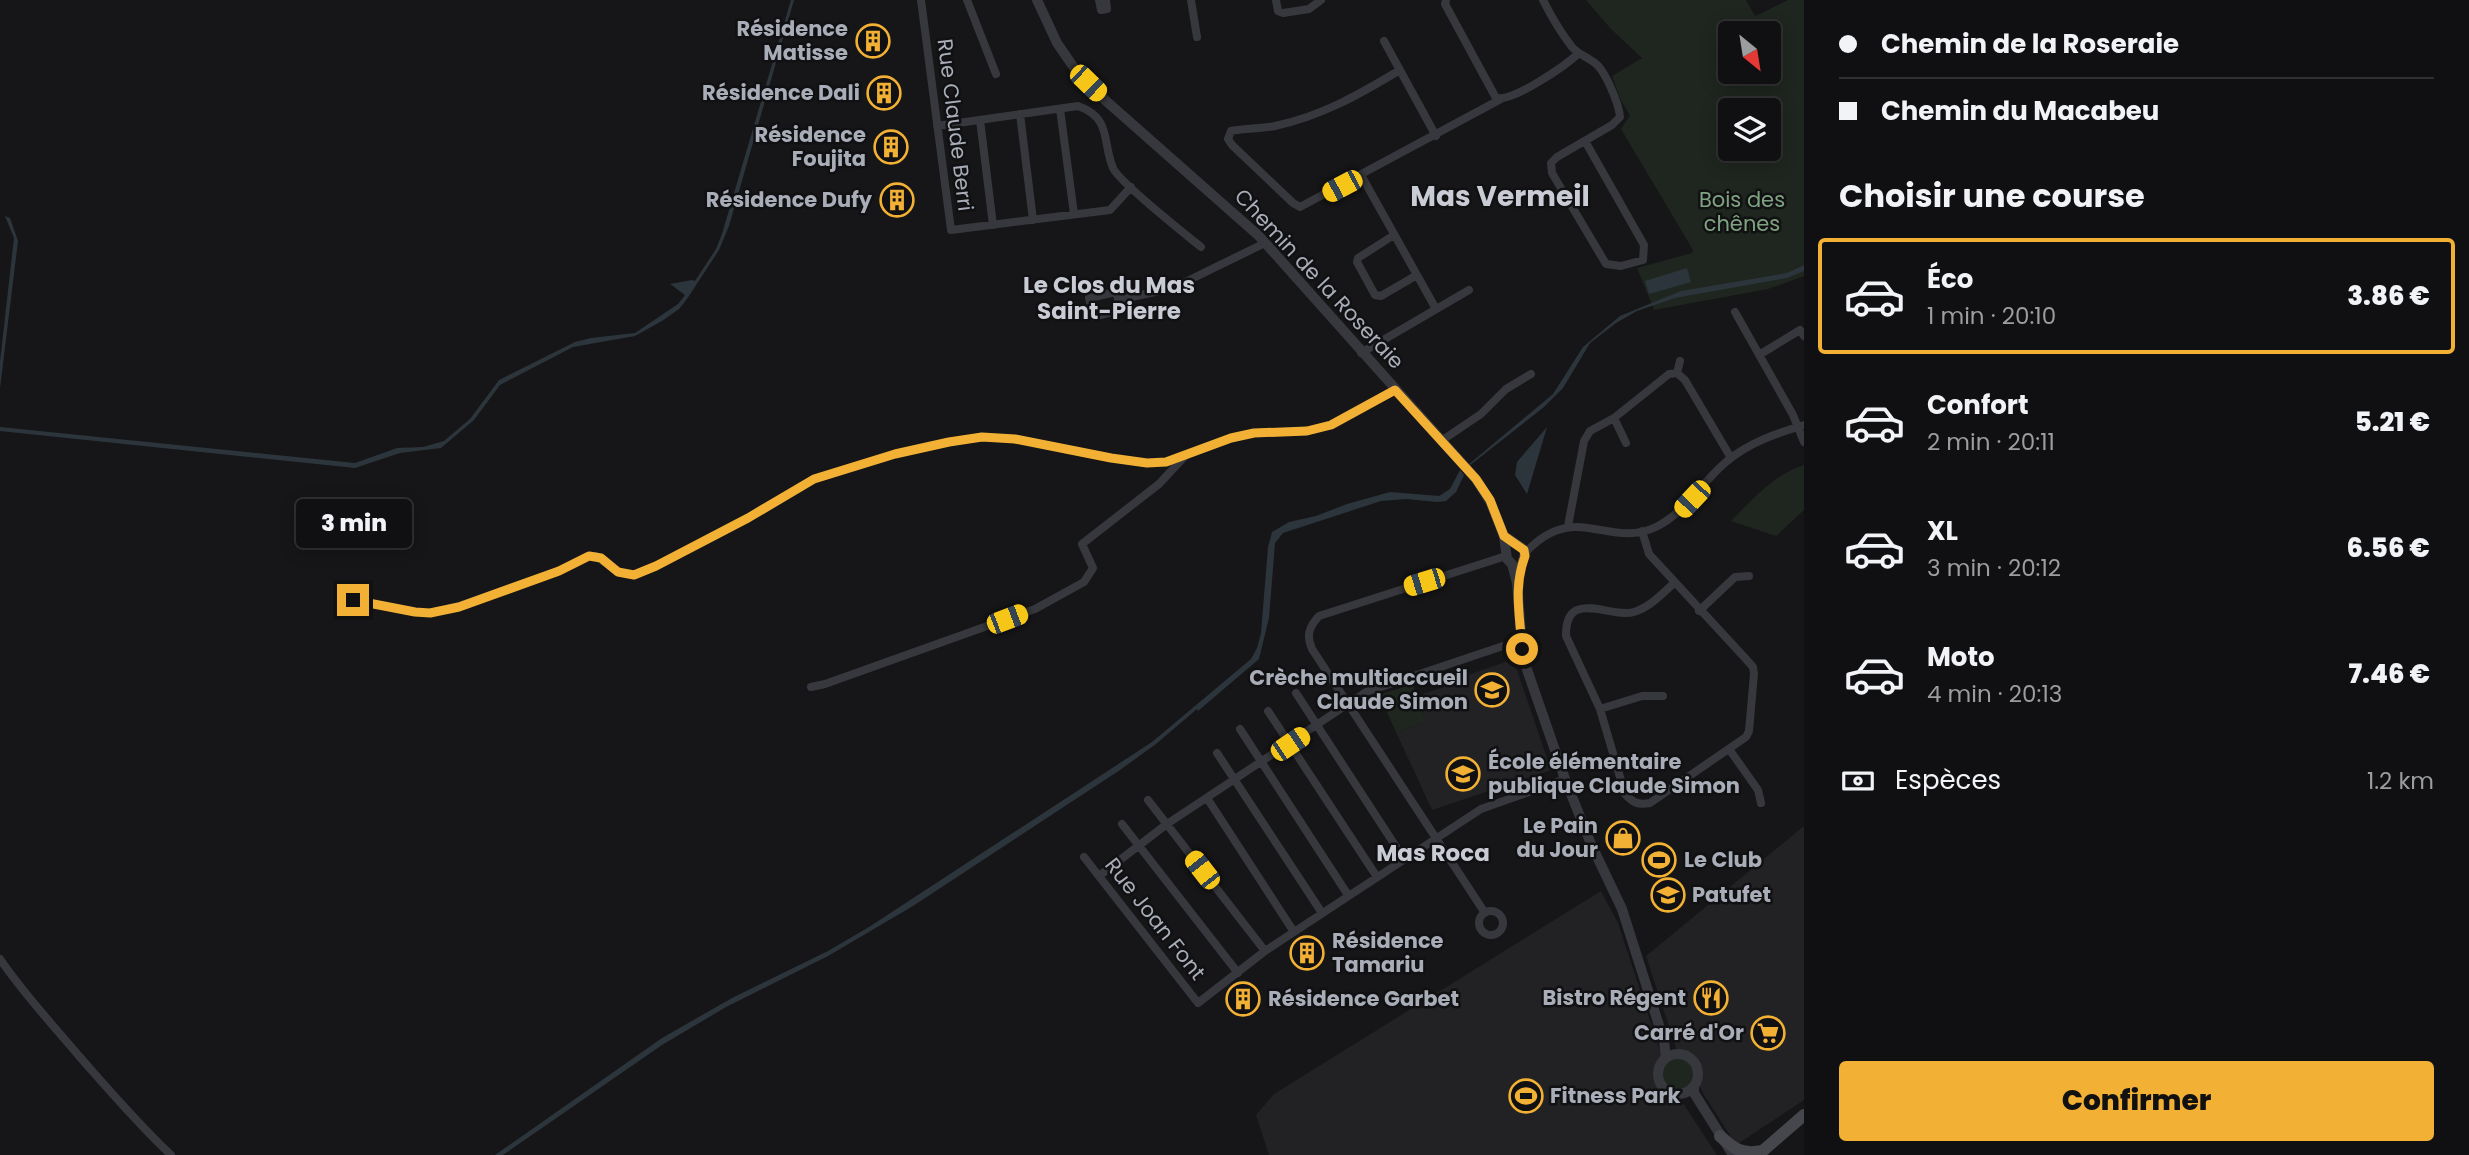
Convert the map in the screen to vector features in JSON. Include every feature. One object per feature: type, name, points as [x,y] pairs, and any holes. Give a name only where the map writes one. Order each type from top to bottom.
[{"type":"main road","points":[[1720,1136],[1736,1151],[1760,1153],[1804,1115]]},
{"type":"street","name":"Rue Claude Berri","points":[[921,0],[951,230],[1110,209],[1130,187]]},
{"type":"street","points":[[967,0],[996,74]]},
{"type":"street","name":"Chemin de la Roseraie","points":[[1037,0],[1057,43],[1077,72],[1265,243],[1476,479],[1490,500],[1504,536],[1515,554],[1523,658],[1591,845],[1622,909],[1664,1041],[1666,1058]]},
{"type":"street","points":[[1099,0],[1101,10],[1107,9],[1106,0]]},
{"type":"street","points":[[1191,0],[1197,37]]},
{"type":"street","points":[[1276,0],[1278,11],[1283,13],[1309,9],[1321,0]]},
{"type":"street","points":[[1446,0],[1445,4],[1496,98],[1501,99]]},
{"type":"street","points":[[1543,0],[1572,48],[1598,65],[1607,77],[1609,89],[1619,109],[1619,117],[1612,125],[1557,157],[1551,163],[1552,173],[1606,264],[1621,266],[1643,260],[1644,245],[1585,141]]},
{"type":"street","points":[[1384,41],[1436,136]]},
{"type":"street","points":[[1400,70],[1346,102],[1317,115],[1272,127],[1231,131],[1229,136],[1232,145],[1300,207],[1501,99],[1509,98],[1557,70],[1578,53]]},
{"type":"street","points":[[937,126],[1078,106],[1086,109],[1105,130],[1113,169],[1130,187],[1201,247]]},
{"type":"street","points":[[1060,109],[1074,214]]},
{"type":"street","points":[[1020,114],[1033,220]]},
{"type":"street","points":[[980,120],[993,225]]},
{"type":"street","points":[[1361,175],[1436,309]]},
{"type":"street","points":[[1394,235],[1357,258],[1375,295],[1381,296],[1417,275]]},
{"type":"street","points":[[1118,300],[1173,288],[1265,243]]},
{"type":"street","points":[[1361,353],[1469,290]]},
{"type":"street","points":[[1735,312],[1801,426],[1804,442]]},
{"type":"street","points":[[1759,355],[1800,330],[1804,336]]},
{"type":"street","points":[[1677,373],[1679,361]]},
{"type":"street","points":[[1568,526],[1584,441],[1590,431],[1614,418],[1669,374],[1677,373],[1685,380],[1731,458]]},
{"type":"street","points":[[1441,441],[1481,414],[1506,389],[1531,374]]},
{"type":"street","points":[[353,600],[430,613],[459,607],[559,571],[589,556],[601,558],[618,572],[634,575],[748,518],[814,479],[895,454],[982,437],[1033,441],[1147,463],[1166,462],[1231,438],[1254,433],[1307,431],[1331,425],[1395,390]]},
{"type":"street","points":[[1614,418],[1626,443]]},
{"type":"street","points":[[1485,913],[1307,639],[1310,625],[1319,616],[1515,554],[1544,536],[1568,526],[1630,534],[1654,528],[1677,514],[1731,458],[1757,442],[1801,426]]},
{"type":"street","points":[[811,687],[1035,609],[1084,582],[1093,568],[1082,544],[1159,484],[1185,456]]},
{"type":"street","points":[[1642,531],[1649,554],[1753,667],[1755,674],[1749,731],[1746,737],[1650,803],[1640,805],[1625,793],[1600,709],[1566,636],[1566,627],[1570,617],[1586,608],[1596,607],[1627,614],[1637,611],[1674,583]]},
{"type":"street","points":[[1699,611],[1735,577],[1749,576]]},
{"type":"street","points":[[1099,876],[1167,824],[1366,692],[1521,640]]},
{"type":"street","points":[[1296,693],[1404,859]]},
{"type":"street","points":[[1600,709],[1642,696],[1663,696]]},
{"type":"street","points":[[1268,710],[1377,877]]},
{"type":"street","points":[[1240,729],[1348,895]]},
{"type":"street","points":[[1729,749],[1759,790],[1761,803]]},
{"type":"street","points":[[1217,753],[1322,913]]},
{"type":"street","points":[[1122,824],[1238,973],[1265,951],[1481,809],[1565,779]]},
{"type":"street","points":[[1207,798],[1294,932]]},
{"type":"street","points":[[1148,800],[1265,951]]},
{"type":"street","name":"Rue Joan Font","points":[[1084,857],[1198,1003],[1238,973]]},
{"type":"street","points":[[0,959],[99,1079],[141,1127],[171,1155]]},
{"type":"street","name":"Chemin de la Roseraie","points":[[1664,1041],[1678,1054]]},
{"type":"street","points":[[1694,1086],[1683,1093],[1671,1093],[1660,1083],[1659,1067],[1666,1058],[1678,1054],[1690,1057],[1698,1074],[1694,1093],[1733,1155]]},
{"type":"street","points":[[1683,1093],[1727,1155]]},
{"type":"shaded area","points":[[791,0],[794,0],[729,226],[719,250],[687,299],[679,309],[635,336],[573,347],[500,385],[474,420],[441,448],[400,453],[355,468],[0,431],[0,427],[355,463],[397,448],[423,447],[444,441],[470,419],[499,380],[575,342],[635,333],[678,304],[685,295],[670,284],[695,281],[716,249],[722,234]]},
{"type":"shaded area","points":[[5,216],[10,218],[18,241],[0,388],[0,362],[14,238]]},
{"type":"shaded area","points":[[1804,265],[1804,271],[1787,278],[1675,298],[1637,311],[1616,323],[1590,343],[1563,388],[1544,407],[1468,465],[1553,394],[1583,347],[1620,316],[1681,291],[1787,273]]},
{"type":"shaded area","points":[[1687,268],[1691,282],[1649,294],[1645,281]]},
{"type":"shaded area","points":[[1547,427],[1527,494],[1515,475],[1517,462]]},
{"type":"shaded area","points":[[1460,470],[1464,475],[1456,492],[1446,501],[1381,501],[1283,533],[1275,543],[1269,618],[1259,659],[1198,711],[1197,709],[1120,770],[913,906],[828,956],[726,1007],[662,1045],[503,1155],[495,1155],[662,1038],[732,998],[828,951],[869,927],[1152,742],[1251,659],[1261,633],[1268,547],[1272,532],[1289,522],[1390,492],[1439,496],[1450,489]]},
{"type":"shaded area","points":[[1514,661],[1551,770],[1432,810],[1396,732],[1426,722],[1417,696],[1468,679],[1468,675]]},
{"type":"shaded area","name":"Carré d'Or","points":[[1804,826],[1804,1100],[1736,1145],[1703,1093],[1697,1081],[1698,1074],[1684,1055],[1678,1054],[1646,956]]},
{"type":"shaded area","points":[[1601,891],[1618,923],[1663,1060],[1660,1083],[1671,1093],[1677,1094],[1717,1155],[1269,1155],[1256,1115],[1274,1094]]},
{"type":"green space","name":"Bois des chênes","points":[[1586,0],[1746,0],[1755,16],[1788,0],[1804,0],[1804,276],[1768,289],[1654,310],[1637,268],[1692,253],[1693,250],[1621,129],[1630,115],[1621,101],[1612,76],[1642,58],[1611,29]]},
{"type":"green space","points":[[1804,465],[1804,510],[1776,536],[1731,521],[1773,481]]},
{"type":"green space","points":[[1413,684],[1426,722],[1396,732],[1379,695]]},
{"type":"green space","points":[[1678,1054],[1692,1060],[1698,1074],[1692,1088],[1678,1094],[1664,1088],[1658,1074],[1664,1060]]},
{"type":"place","name":"Résidence Matisse","points":[[873,41]]},
{"type":"place","name":"Résidence Dali","points":[[884,93]]},
{"type":"place","name":"Résidence Foujita","points":[[891,147]]},
{"type":"place","name":"Résidence Dufy","points":[[897,200]]},
{"type":"place","name":"Crèche multiaccueil Claude Simon","points":[[1492,690]]},
{"type":"place","name":"École élémentaire publique Claude Simon","points":[[1463,774]]},
{"type":"place","name":"Le Pain du Jour","points":[[1623,838]]},
{"type":"place","name":"Le Club","points":[[1659,860]]},
{"type":"place","name":"Patufet","points":[[1668,895]]},
{"type":"place","name":"Résidence Tamariu","points":[[1307,953]]},
{"type":"place","name":"Bistro Régent","points":[[1711,998]]},
{"type":"place","name":"Résidence Garbet","points":[[1243,999]]},
{"type":"place","name":"Carré d'Or","points":[[1768,1033]]},
{"type":"place","name":"Fitness Park","points":[[1526,1096]]},
{"type":"district","name":"Mas Vermeil","points":[[1500,196]]},
{"type":"district","name":"Le Clos du Mas Saint-Pierre","points":[[1109,298]]},
{"type":"district","name":"Mas Roca","points":[[1433,853]]},
{"type":"route","points":[[353,600],[430,613],[459,607],[559,571],[589,556],[601,558],[618,572],[634,575],[748,518],[814,479],[895,454],[949,442],[982,437],[1015,439],[1111,458],[1147,463],[1166,462],[1231,438],[1254,433],[1307,431],[1331,425],[1395,390],[1476,479],[1490,500],[1504,536],[1524,550],[1525,556],[1517,583],[1522,649]]}]
